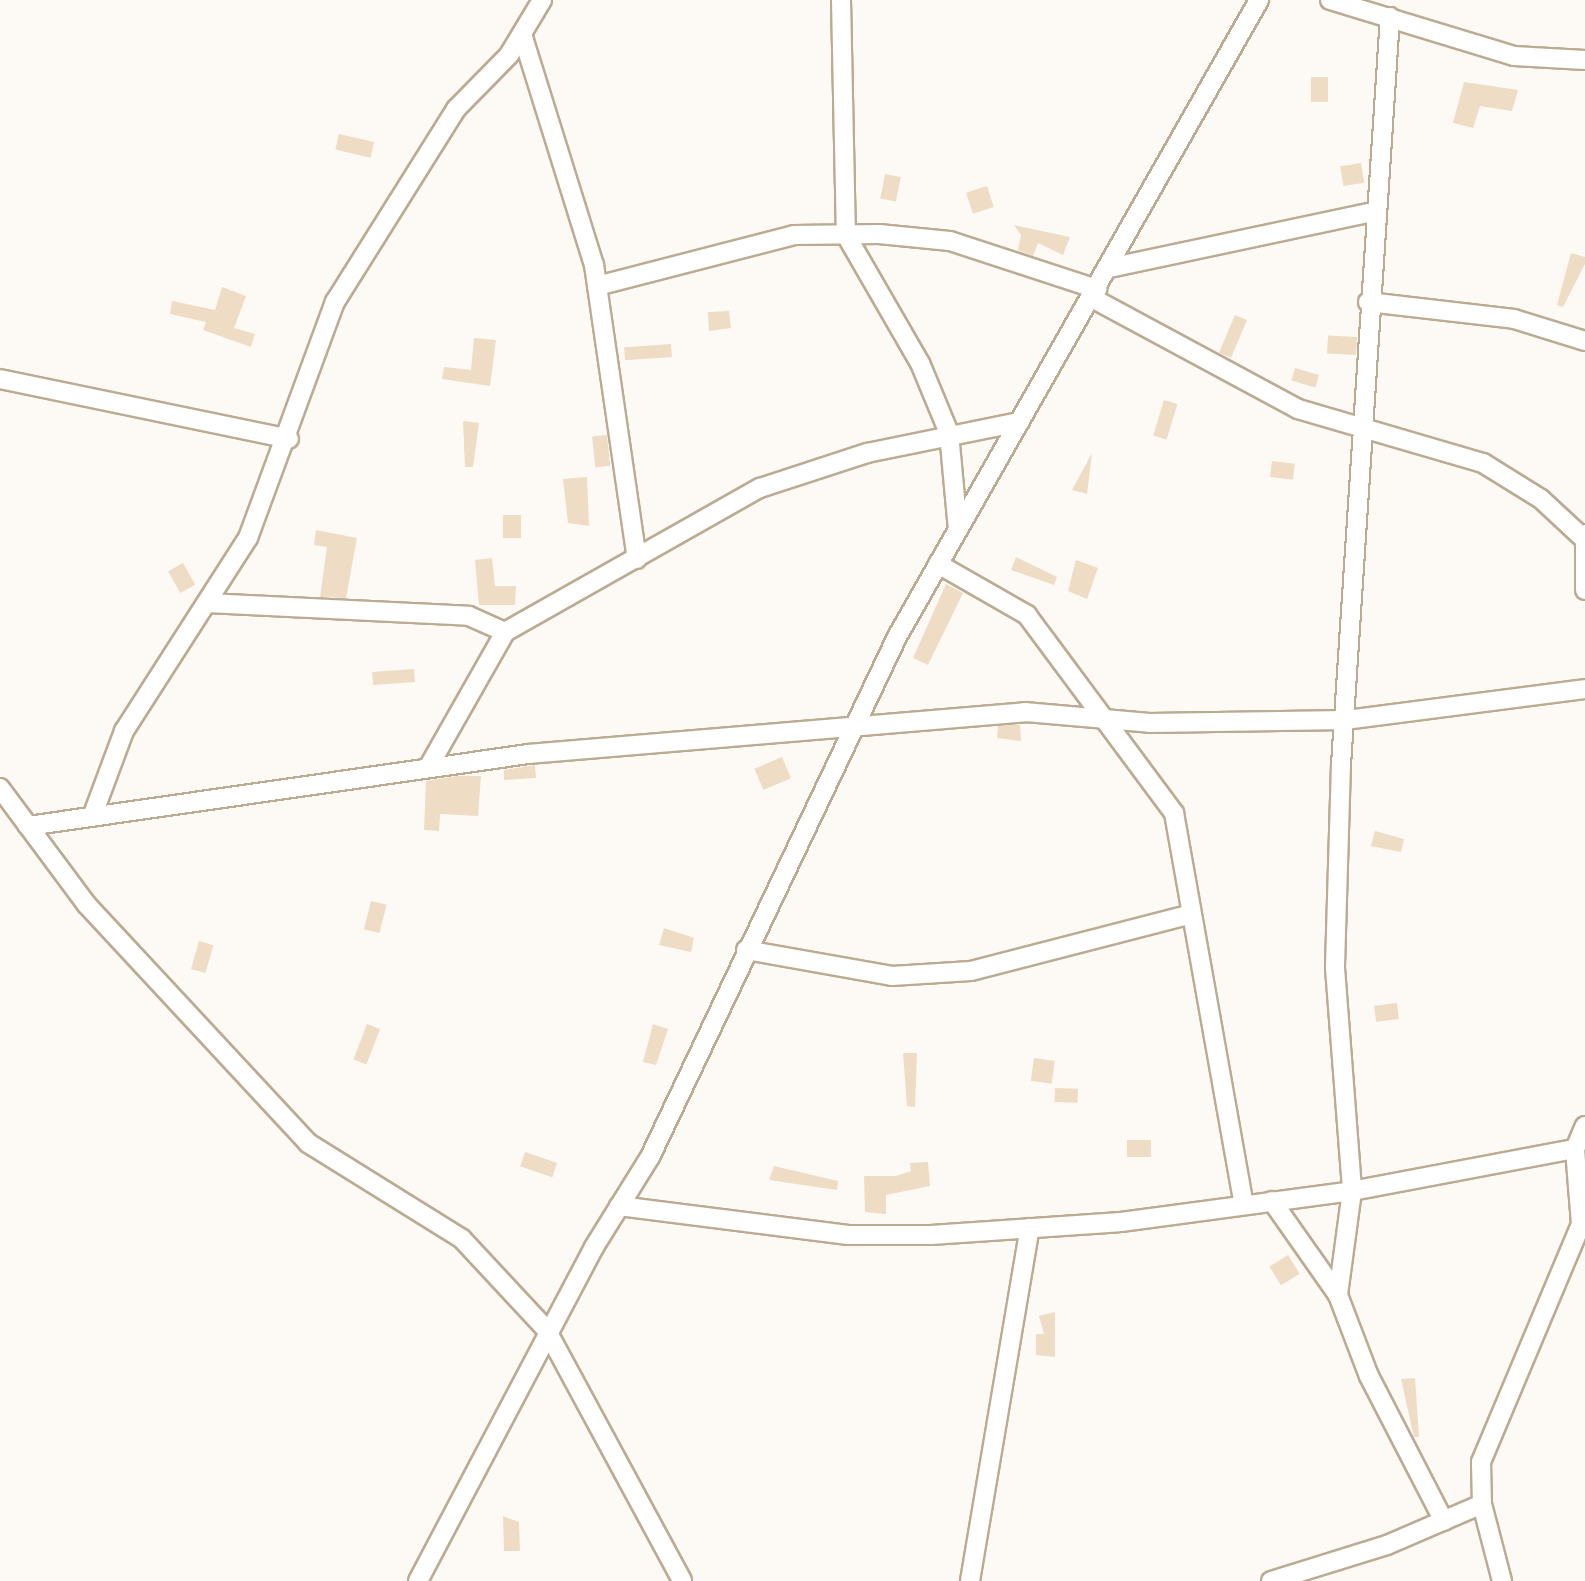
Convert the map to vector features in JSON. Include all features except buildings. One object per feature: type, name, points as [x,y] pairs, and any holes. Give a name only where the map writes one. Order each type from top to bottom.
[{"type":"street","points":[[92,817],[124,731],[248,538],[289,439],[335,302],[456,109],[522,34],[542,0]]},
{"type":"street","points":[[841,0],[846,235],[920,363],[949,433],[958,530]]},
{"type":"street","points":[[418,1581],[619,1206],[852,730],[938,564],[1259,0]]},
{"type":"street","points":[[1330,0],[1514,56],[1585,60]]},
{"type":"street","points":[[1338,1295],[1352,1191],[1335,968],[1359,426],[1372,212],[1390,17]]},
{"type":"street","points":[[522,34],[597,286],[637,559]]},
{"type":"street","points":[[1109,268],[1372,212]]},
{"type":"street","points":[[597,286],[713,251],[794,235],[950,241],[1094,293],[1298,409],[1483,463],[1541,499],[1584,537],[1585,590]]},
{"type":"street","points":[[1368,302],[1514,319],[1585,341]]},
{"type":"street","points":[[0,379],[289,439]]},
{"type":"street","points":[[429,766],[505,632],[760,488],[949,433],[1020,422]]},
{"type":"street","points":[[938,564],[1027,615],[1100,719],[1174,813],[1244,1205]]},
{"type":"street","points":[[207,603],[469,616],[505,632]]},
{"type":"street","points":[[28,826],[429,766],[1025,712],[1100,719],[1346,720],[1585,689]]},
{"type":"street","points":[[0,788],[87,905],[308,1143],[462,1239],[550,1338],[682,1581]]},
{"type":"street","points":[[746,950],[892,976],[971,971],[1191,914]]},
{"type":"street","points":[[1502,1581],[1482,1504],[1481,1462],[1493,1424],[1581,1224],[1575,1149],[1585,1126]]},
{"type":"street","points":[[619,1206],[848,1235],[1030,1228],[1352,1191],[1575,1149]]},
{"type":"street","points":[[1272,1201],[1338,1295],[1369,1376],[1444,1521]]},
{"type":"street","points":[[970,1581],[1030,1228]]},
{"type":"street","points":[[1271,1581],[1444,1521],[1482,1504]]}]
